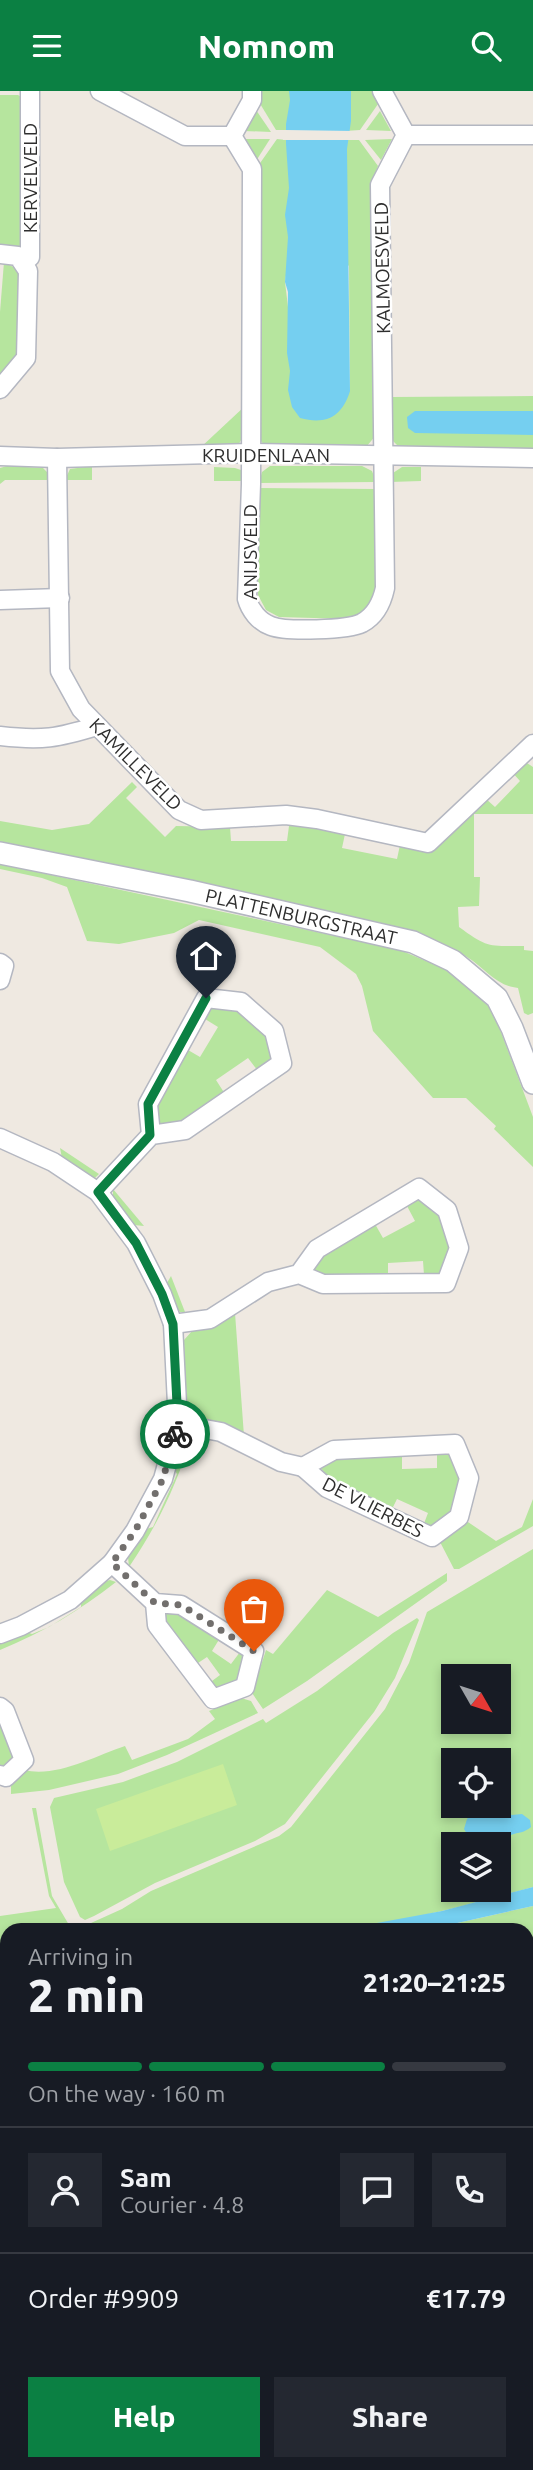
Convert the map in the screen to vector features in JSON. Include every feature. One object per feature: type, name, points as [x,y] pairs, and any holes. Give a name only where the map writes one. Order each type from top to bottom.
[{"type":"street","name":"KERVELVELD","points":[[24,262],[30,257],[30,91]]},
{"type":"street","points":[[100,91],[185,136],[232,136]]},
{"type":"street","points":[[232,136],[252,100],[252,91]]},
{"type":"street","points":[[382,91],[406,135],[533,135]]},
{"type":"street","name":"KALMOESVELD","points":[[383,457],[380,185],[406,135]]},
{"type":"street","points":[[232,136],[253,169],[251,453]]},
{"type":"street","name":"KERVELVELD","points":[[0,254],[18,256],[28,271],[26,358],[0,389]]},
{"type":"street","name":"ANIJSVELD","points":[[251,453],[247,599],[250,609],[268,626],[281,629],[352,627],[364,622],[382,601],[385,588],[383,457]]},
{"type":"street","name":"KRUIDENLAAN","points":[[0,456],[57,458],[251,453],[533,458]]},
{"type":"street","name":"KAMILLEVELD","points":[[57,458],[60,671],[80,709],[179,810],[201,820],[286,815],[317,819],[428,843],[533,744]]},
{"type":"street","points":[[0,600],[60,598]]},
{"type":"street","points":[[0,736],[57,738],[97,726]]},
{"type":"street","name":"PLATTENBURGSTRAAT","points":[[0,853],[190,891],[414,942],[453,961],[497,998],[512,1028],[533,1083]]},
{"type":"street","points":[[0,963],[4,966],[0,980]]},
{"type":"street","points":[[98,1192],[150,1135],[185,1130],[282,1063],[274,1031],[240,1002],[206,998],[148,1104],[150,1135]]},
{"type":"street","points":[[0,1138],[54,1162],[98,1192],[136,1243],[162,1294],[173,1324],[178,1424],[163,1479],[135,1531],[112,1563],[70,1600],[0,1634]]},
{"type":"street","points":[[173,1324],[210,1319],[268,1282],[299,1274],[323,1284],[446,1283],[459,1248],[447,1210],[419,1188],[317,1249],[299,1274]]},
{"type":"street","name":"DE VLIERBES","points":[[178,1424],[221,1432],[281,1462],[303,1467],[327,1488],[432,1537],[458,1517],[469,1478],[455,1444],[334,1450],[303,1467]]},
{"type":"street","points":[[112,1563],[155,1603],[181,1605],[254,1651],[245,1687],[213,1699],[157,1625],[155,1603]]},
{"type":"street","points":[[0,1707],[5,1711],[24,1759],[6,1777],[0,1775]]},
{"type":"green space","points":[[259,91],[295,91],[294,130],[276,130],[259,102]]},
{"type":"green space","points":[[349,91],[376,91],[378,104],[360,130],[345,131]]},
{"type":"green space","points":[[0,95],[18,95],[23,98],[24,250],[0,247]]},
{"type":"green space","points":[[256,110],[271,132],[244,131]]},
{"type":"green space","points":[[380,111],[391,131],[366,130]]},
{"type":"green space","points":[[244,139],[270,139],[256,161]]},
{"type":"green space","points":[[277,139],[286,140],[300,184],[285,282],[288,307],[350,391],[349,266],[341,259],[345,140],[359,140],[378,166],[377,434],[366,447],[266,447],[260,440],[258,166]]},
{"type":"green space","points":[[392,139],[381,160],[365,140]]},
{"type":"green space","points":[[4,262],[17,269],[21,276],[19,344],[14,362],[0,378],[0,312]]},
{"type":"green space","points":[[533,396],[533,449],[405,449],[391,439],[391,397]]},
{"type":"green space","points":[[245,406],[243,433],[236,447],[200,448]]},
{"type":"green space","points":[[92,466],[92,480],[65,480],[70,469]]},
{"type":"green space","points":[[270,466],[362,466],[372,471],[376,482],[259,483],[262,472]]},
{"type":"green space","points":[[214,467],[241,470],[242,481],[214,481]]},
{"type":"green space","points":[[402,467],[421,467],[421,481],[390,482],[390,475]]},
{"type":"green space","points":[[0,468],[43,468],[50,475],[50,480],[5,480],[0,484]]},
{"type":"green space","points":[[259,488],[375,489],[376,586],[373,599],[366,610],[349,619],[279,617],[266,610],[258,595]]},
{"type":"green space","points":[[527,763],[533,767],[533,814],[474,814],[474,877],[480,877],[479,906],[458,907],[459,927],[476,939],[495,946],[524,946],[524,950],[533,951],[533,1013],[528,1015],[524,1013],[518,988],[503,984],[473,961],[441,943],[412,932],[0,842],[0,821],[52,830],[89,824],[132,782],[137,787],[126,798],[165,837],[176,826],[230,827],[231,841],[287,841],[289,826],[319,827],[345,834],[342,848],[397,859],[400,845],[430,852],[485,798],[495,807],[520,781],[511,771],[519,764]]},
{"type":"green space","points":[[0,864],[400,950],[445,969],[478,994],[490,1008],[498,1024],[533,1117],[533,1167],[466,1098],[433,1098],[373,1031],[362,986],[356,974],[320,947],[199,920],[174,933],[119,944],[87,941],[67,887],[42,878],[0,869]]},
{"type":"green space","points":[[218,1006],[240,1010],[267,1034],[274,1060],[258,1071],[248,1058],[216,1080],[225,1094],[183,1123],[157,1128],[157,1103],[188,1050],[200,1057],[218,1027],[205,1019],[211,1009]]},
{"type":"green space","points":[[60,1148],[99,1174],[95,1178],[88,1177],[62,1158]]},
{"type":"green space","points":[[113,1189],[144,1226],[134,1225],[113,1200]]},
{"type":"green space","points":[[421,1198],[440,1215],[451,1250],[441,1273],[424,1275],[423,1261],[388,1263],[388,1277],[329,1280],[312,1270],[325,1252],[375,1224],[383,1238],[415,1221],[407,1206]]},
{"type":"green space","points":[[171,1276],[185,1312],[180,1312],[174,1306],[167,1283]]},
{"type":"green space","points":[[235,1313],[244,1436],[202,1423],[189,1413],[185,1406],[184,1340],[193,1330],[212,1326]]},
{"type":"green space","points":[[191,1437],[179,1472],[165,1505],[149,1536],[129,1567],[128,1557],[146,1529],[153,1527],[177,1474],[173,1468],[180,1448]]},
{"type":"green space","points":[[437,1454],[449,1454],[460,1478],[452,1516],[431,1530],[423,1526],[428,1513],[397,1499],[391,1511],[333,1483],[320,1467],[337,1459],[402,1456],[402,1469],[437,1468]]},
{"type":"green space","points":[[533,1499],[533,1526],[459,1569],[454,1569],[439,1540],[465,1520],[496,1541],[522,1527]]},
{"type":"green space","points":[[533,1549],[533,1887],[511,1893],[511,1832],[441,1832],[441,1902],[476,1902],[378,1923],[91,1923],[122,1909],[151,1891],[279,1836],[291,1827],[385,1709],[409,1663],[427,1612]]},
{"type":"green space","points":[[447,1573],[447,1581],[307,1681],[263,1709],[252,1693],[266,1650],[273,1654],[327,1590],[378,1617]]},
{"type":"green space","points":[[103,1582],[116,1582],[75,1612],[54,1624],[81,1607],[81,1600]]},
{"type":"green space","points":[[163,1613],[178,1614],[220,1638],[212,1651],[231,1664],[240,1652],[245,1657],[239,1680],[214,1689],[208,1684],[220,1675],[207,1657],[195,1665],[165,1626]]},
{"type":"green space","points":[[417,1618],[419,1620],[395,1678],[374,1712],[285,1824],[255,1841],[155,1883],[94,1916],[85,1920],[80,1917],[64,1882],[50,1807],[54,1798],[123,1782],[177,1762],[263,1719],[266,1723],[317,1691]]},
{"type":"green space","points":[[47,1628],[31,1636],[0,1650],[0,1642]]},
{"type":"green space","points":[[241,1698],[251,1701],[258,1713],[167,1755],[118,1774],[49,1790],[11,1794],[11,1782],[24,1770],[36,1772],[62,1769],[125,1746],[132,1760],[188,1739],[215,1719],[209,1711]]},
{"type":"green space","points":[[0,1717],[15,1757],[2,1769],[0,1768]]},
{"type":"green space","points":[[223,1764],[237,1805],[110,1851],[96,1809]]},
{"type":"green space","points":[[32,1808],[36,1808],[52,1896],[68,1923],[0,1923],[0,1916],[56,1908],[49,1896]]},
{"type":"green space","points":[[533,1906],[533,1923],[457,1923]]},
{"type":"water","points":[[289,91],[351,91],[347,149],[350,391],[338,413],[318,420],[300,418],[292,407],[288,390],[288,292],[285,282],[288,237],[285,215],[289,188],[286,124]]},
{"type":"water","points":[[415,411],[533,411],[533,435],[415,433],[408,428],[407,417]]},
{"type":"water","points":[[522,1814],[530,1820],[531,1827],[511,1835],[511,1832],[466,1832],[464,1829],[467,1819],[511,1818],[511,1815]]},
{"type":"water","points":[[533,1887],[533,1906],[457,1923],[377,1923],[476,1902],[511,1902],[511,1893]]},
{"type":"pier","points":[[283,130],[353,131],[352,140],[283,140]]},
{"type":"way so far","points":[[175,1434],[163,1479],[135,1531],[112,1563],[155,1603],[181,1605],[254,1651]]},
{"type":"route","points":[[175,1434],[178,1424],[173,1324],[162,1294],[136,1243],[98,1192],[150,1135],[148,1104],[206,998]]}]
